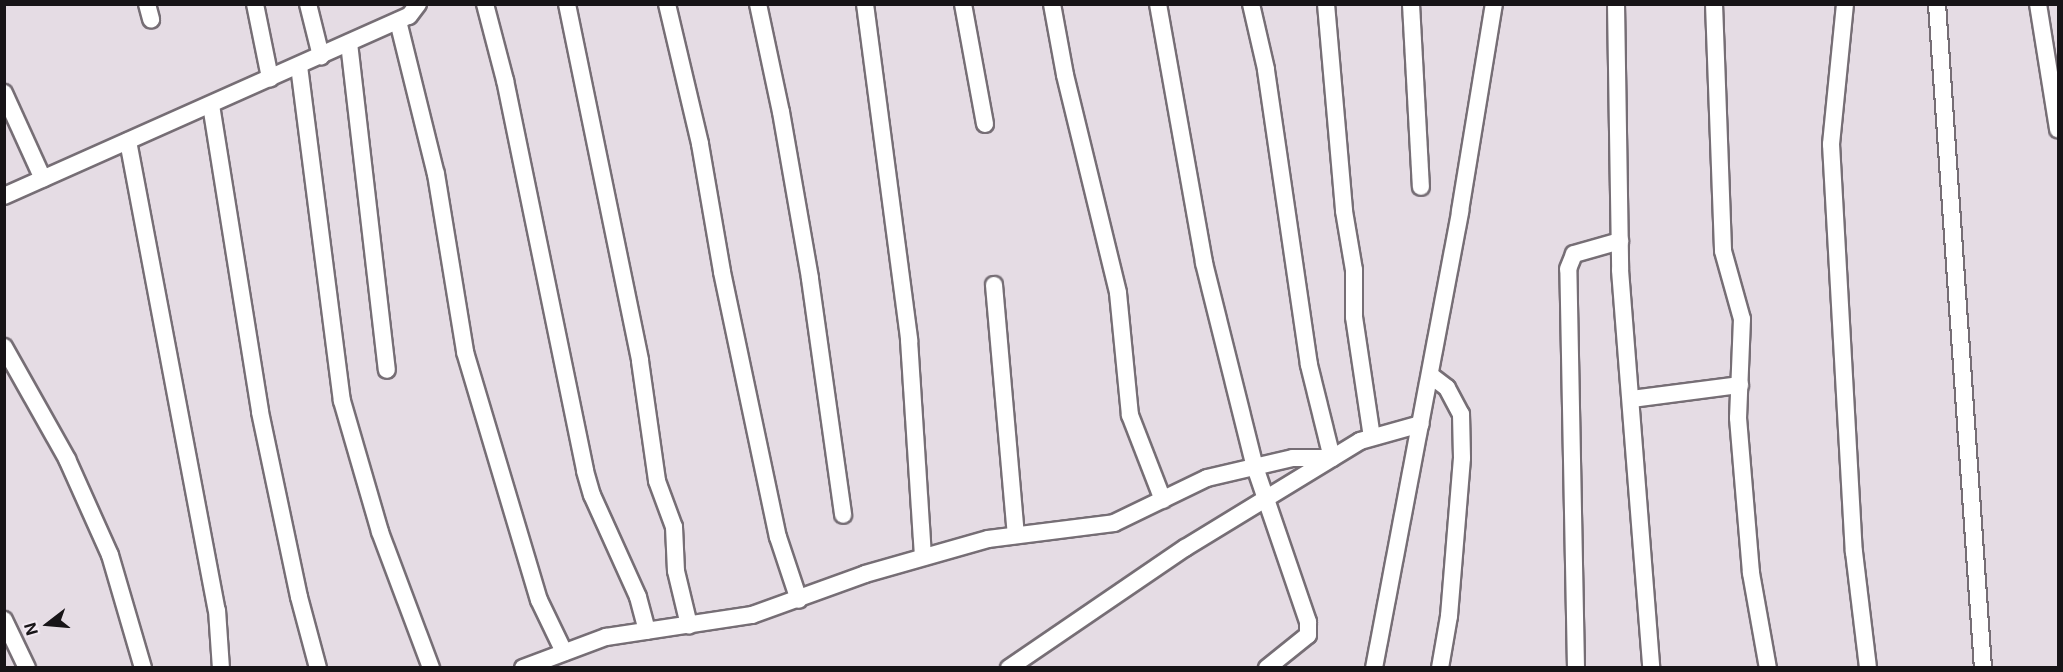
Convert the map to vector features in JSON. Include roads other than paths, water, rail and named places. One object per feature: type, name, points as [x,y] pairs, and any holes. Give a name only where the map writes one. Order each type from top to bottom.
[{"type":"street","points":[[255,4],[270,78]]},
{"type":"street","points":[[308,4],[321,56]]},
{"type":"street","points":[[4,196],[409,16],[418,4]]},
{"type":"street","points":[[485,4],[505,80],[585,471],[592,495],[638,597],[647,631]]},
{"type":"street","points":[[567,4],[640,361],[657,481],[674,527],[676,571],[689,625]]},
{"type":"street","points":[[667,4],[696,123],[722,272],[778,537],[799,600]]},
{"type":"street","points":[[758,4],[782,112],[810,279],[843,514]]},
{"type":"street","points":[[865,4],[909,340],[923,557]]},
{"type":"street","points":[[963,4],[985,124]]},
{"type":"street","points":[[1052,4],[1065,75],[1118,294],[1131,415],[1163,500]]},
{"type":"street","points":[[1158,4],[1204,263],[1255,467],[1308,622],[1308,635],[1267,668]]},
{"type":"street","points":[[1251,4],[1266,69],[1309,365],[1332,458]]},
{"type":"street","points":[[1326,4],[1344,211],[1354,270],[1354,317],[1372,437]]},
{"type":"street","points":[[1411,4],[1421,187]]},
{"type":"street","points":[[1374,668],[1430,375],[1494,4]]},
{"type":"street","points":[[1616,4],[1620,241],[1651,668]]},
{"type":"street","points":[[1714,4],[1723,251],[1742,319],[1738,418],[1751,573],[1768,668]]},
{"type":"street","points":[[1845,4],[1831,144],[1854,552],[1868,668]]},
{"type":"street","points":[[1937,4],[1983,668]]},
{"type":"street","points":[[2038,4],[2058,129]]},
{"type":"street","points":[[398,21],[436,174],[465,352],[539,600],[564,652]]},
{"type":"street","points":[[349,43],[387,370]]},
{"type":"street","points":[[299,66],[342,400],[380,532],[431,668]]},
{"type":"street","points":[[4,93],[43,179]]},
{"type":"street","points":[[211,105],[260,412],[299,597],[318,668]]},
{"type":"street","points":[[128,141],[216,610],[221,668]]},
{"type":"street","points":[[1576,668],[1568,269],[1574,254],[1620,241]]},
{"type":"street","points":[[994,285],[1016,536]]},
{"type":"street","points":[[4,346],[67,459],[110,555],[143,668]]},
{"type":"street","points":[[1430,375],[1446,388],[1461,414],[1462,458],[1455,548],[1440,668]]},
{"type":"street","points":[[1632,399],[1740,385]]},
{"type":"street","points":[[1009,668],[1185,548],[1332,458],[1372,437],[1421,424]]},
{"type":"street","points":[[524,668],[606,637],[752,615],[799,600],[865,574],[923,557],[1016,536],[1114,523],[1207,478],[1293,458],[1332,458]]},
{"type":"street","points":[[4,620],[27,668]]}]
